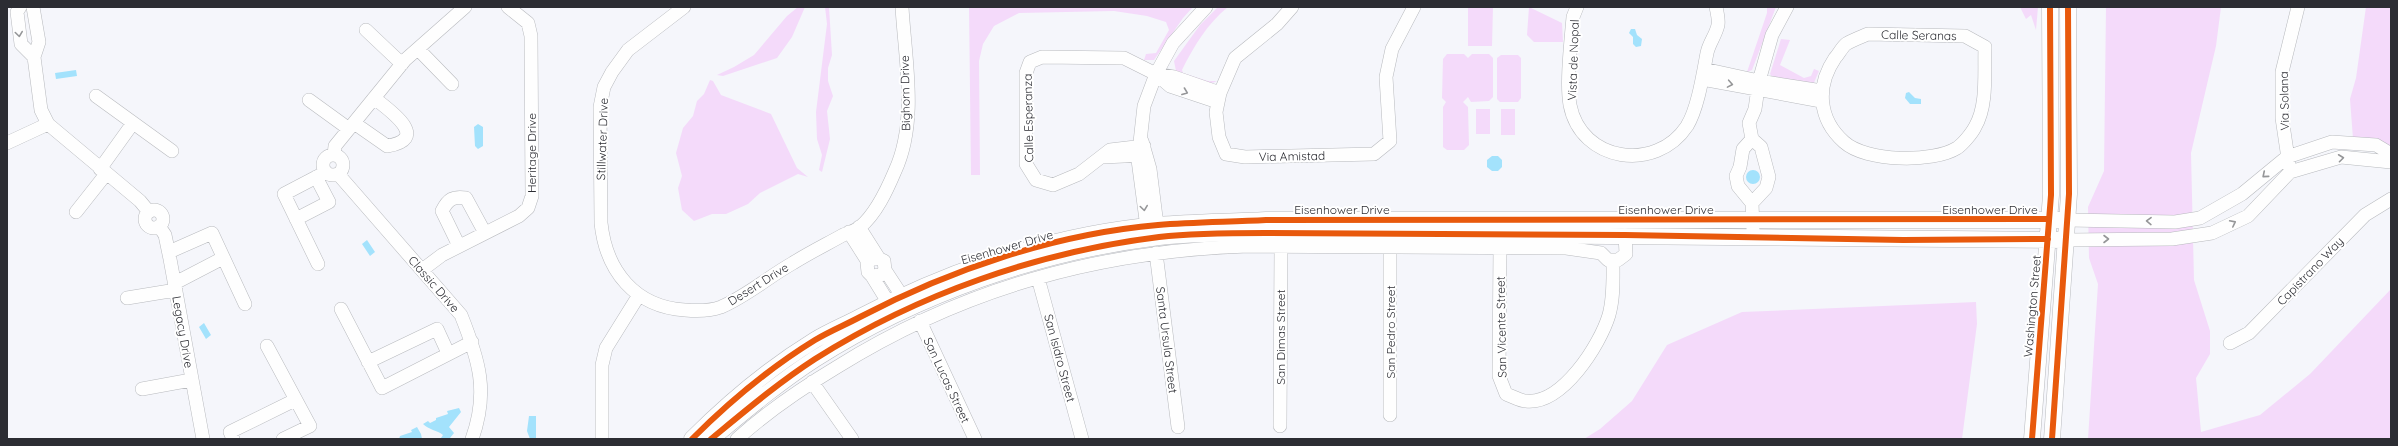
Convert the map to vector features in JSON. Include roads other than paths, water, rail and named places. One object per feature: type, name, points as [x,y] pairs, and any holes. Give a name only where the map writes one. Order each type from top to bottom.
[{"type":"main road","name":"Washington Street","points":[[2032,439],[2049,219],[2050,7]]},
{"type":"main road","points":[[2052,439],[2068,220],[2068,7]]},
{"type":"main road","name":"Eisenhower Drive","points":[[692,439],[710,420],[763,377],[815,340],[895,299],[937,280],[1043,246],[1266,220],[2068,220]]},
{"type":"main road","name":"Eisenhower Drive","points":[[711,439],[762,397],[814,360],[895,314],[984,278],[1043,259],[1153,232],[1625,235],[1903,240],[2067,240]]},
{"type":"street","points":[[20,7],[17,12],[20,40],[24,48],[34,57]]},
{"type":"street","points":[[33,7],[39,42],[34,57],[42,110],[48,124],[103,171]]},
{"type":"street","points":[[318,264],[284,194],[327,174],[342,169],[343,163],[340,158],[334,155],[335,146],[402,64],[464,7]]},
{"type":"street","name":"Heritage Drive","points":[[422,270],[442,255],[520,216],[528,208],[532,196],[531,36],[528,23],[508,7]]},
{"type":"street","name":"Stillwater Drive","points":[[639,295],[618,275],[608,258],[603,239],[600,107],[604,87],[612,72],[628,50],[684,7]]},
{"type":"street","name":"Bighorn Drive","points":[[854,230],[880,201],[896,170],[906,137],[908,101],[902,7]]},
{"type":"street","points":[[1153,232],[1142,148],[1144,106],[1156,74],[1173,43],[1206,7]]},
{"type":"street","name":"Via Amistad","points":[[1292,7],[1277,24],[1235,58],[1219,97],[1216,112],[1219,137],[1226,154],[1245,157],[1374,154],[1390,141],[1386,77],[1392,49],[1414,7]]},
{"type":"street","name":"Vista de Nopal","points":[[1577,7],[1573,17],[1570,105],[1579,126],[1588,140],[1603,150],[1632,157],[1655,153],[1673,142],[1687,126],[1703,74],[1708,48],[1718,24],[1716,7]]},
{"type":"street","points":[[1752,203],[1769,182],[1769,177],[1761,147],[1752,137],[1749,123],[1755,109],[1758,85],[1772,35],[1787,7]]},
{"type":"street","name":"Via Solana","points":[[2290,172],[2282,118],[2282,72],[2298,7]]},
{"type":"street","points":[[366,30],[402,64]]},
{"type":"street","name":"Calle Seranas","points":[[1868,34],[1965,36],[1985,47],[1983,99],[1976,127],[1958,147],[1930,157],[1874,157],[1845,143],[1827,120],[1822,96],[1828,69],[1845,45],[1868,34]]},
{"type":"street","points":[[418,49],[452,84]]},
{"type":"street","name":"Calle Esperanza","points":[[1142,148],[1103,157],[1079,174],[1054,185],[1036,180],[1026,164],[1026,73],[1030,62],[1042,57],[1124,58],[1156,74],[1174,77],[1219,97]]},
{"type":"street","points":[[1703,74],[1822,96]]},
{"type":"street","points":[[96,96],[172,151]]},
{"type":"street","points":[[309,100],[387,146],[396,144],[404,138],[406,131],[404,122],[374,98]]},
{"type":"street","points":[[76,212],[133,123]]},
{"type":"street","points":[[7,143],[48,124]]},
{"type":"street","points":[[1752,137],[1743,149],[1736,181],[1752,203],[1753,237]]},
{"type":"street","points":[[2068,220],[2175,222],[2200,218],[2242,194],[2287,157],[2332,142],[2376,145],[2391,154]]},
{"type":"street","points":[[2067,240],[2172,240],[2212,233],[2248,216],[2290,172],[2341,157],[2391,162]]},
{"type":"street","points":[[1741,162],[1764,162]]},
{"type":"street","name":"Legacy Drive","points":[[103,171],[140,201],[149,212],[145,219],[146,224],[151,228],[159,226],[164,236],[169,252],[191,380],[203,439]]},
{"type":"street","points":[[296,219],[328,202],[327,174]]},
{"type":"street","name":"Classic Drive","points":[[327,174],[422,270],[461,315],[472,342],[482,394],[478,421],[472,439]]},
{"type":"street","points":[[459,246],[442,211],[448,201],[456,197],[466,198],[485,233]]},
{"type":"street","name":"Capistrano Way","points":[[2230,343],[2249,333],[2365,215],[2391,199]]},
{"type":"street","points":[[839,346],[850,331],[894,306],[895,299],[885,270],[885,264],[873,259],[854,230]]},
{"type":"street","name":"Desert Drive","points":[[639,295],[673,310],[696,311],[719,308],[741,297],[792,263],[854,230]]},
{"type":"street","points":[[169,252],[212,233],[245,304]]},
{"type":"street","points":[[737,439],[781,403],[812,382],[867,348],[920,321],[970,299],[1080,267],[1156,253],[1202,248],[1566,248],[1601,253],[1608,260],[1618,260],[1626,254],[1625,235]]},
{"type":"street","name":"San Vicente Street","points":[[1500,247],[1499,376],[1506,394],[1526,402],[1549,397],[1583,363],[1597,345],[1609,315],[1613,290],[1613,260]]},
{"type":"street","name":"San Dimas Street","points":[[1280,426],[1281,248]]},
{"type":"street","name":"San Pedro Street","points":[[1390,248],[1390,415]]},
{"type":"street","name":"Santa Ursula Street","points":[[1156,253],[1178,426]]},
{"type":"street","points":[[127,298],[175,287],[223,258]]},
{"type":"street","points":[[873,259],[867,269],[895,299]]},
{"type":"street","points":[[872,276],[881,275],[885,270]]},
{"type":"street","name":"San Isidro Street","points":[[1038,278],[1082,439]]},
{"type":"street","points":[[602,439],[602,365],[606,348],[639,295]]},
{"type":"street","points":[[341,309],[382,388],[472,342]]},
{"type":"street","name":"San Lucas Street","points":[[920,321],[975,439]]},
{"type":"street","points":[[368,362],[437,329],[448,353]]},
{"type":"street","points":[[267,346],[310,426],[282,439]]},
{"type":"street","points":[[142,389],[191,380]]},
{"type":"street","points":[[812,382],[852,439]]},
{"type":"street","points":[[233,439],[230,432],[295,400]]},
{"type":"water","points":[[1631,29],[1635,29],[1637,35],[1642,39],[1641,46],[1636,47],[1633,44],[1633,37],[1629,33]]},
{"type":"water","points":[[76,70],[77,76],[56,79],[55,73]]},
{"type":"water","points":[[1909,92],[1915,98],[1921,99],[1921,104],[1910,104],[1905,98],[1906,93]]},
{"type":"water","points":[[478,124],[483,127],[483,146],[478,149],[475,146],[474,127]]},
{"type":"water","points":[[1492,156],[1498,156],[1502,160],[1502,167],[1498,171],[1492,171],[1487,167],[1487,160]]},
{"type":"water","points":[[1753,170],[1758,172],[1760,177],[1758,182],[1753,184],[1748,182],[1746,177],[1748,172]]},
{"type":"water","points":[[367,240],[375,252],[370,256],[362,244]]},
{"type":"water","points":[[204,323],[211,335],[206,339],[199,327]]},
{"type":"water","points":[[459,408],[461,412],[449,427],[454,433],[450,438],[441,438],[443,435],[423,424],[428,421],[430,423],[436,420],[436,418],[448,414],[447,411]]},
{"type":"water","points":[[529,416],[536,416],[536,439],[530,439],[527,431]]},
{"type":"water","points":[[417,427],[422,439],[399,439],[400,436],[412,432],[411,430]]}]
